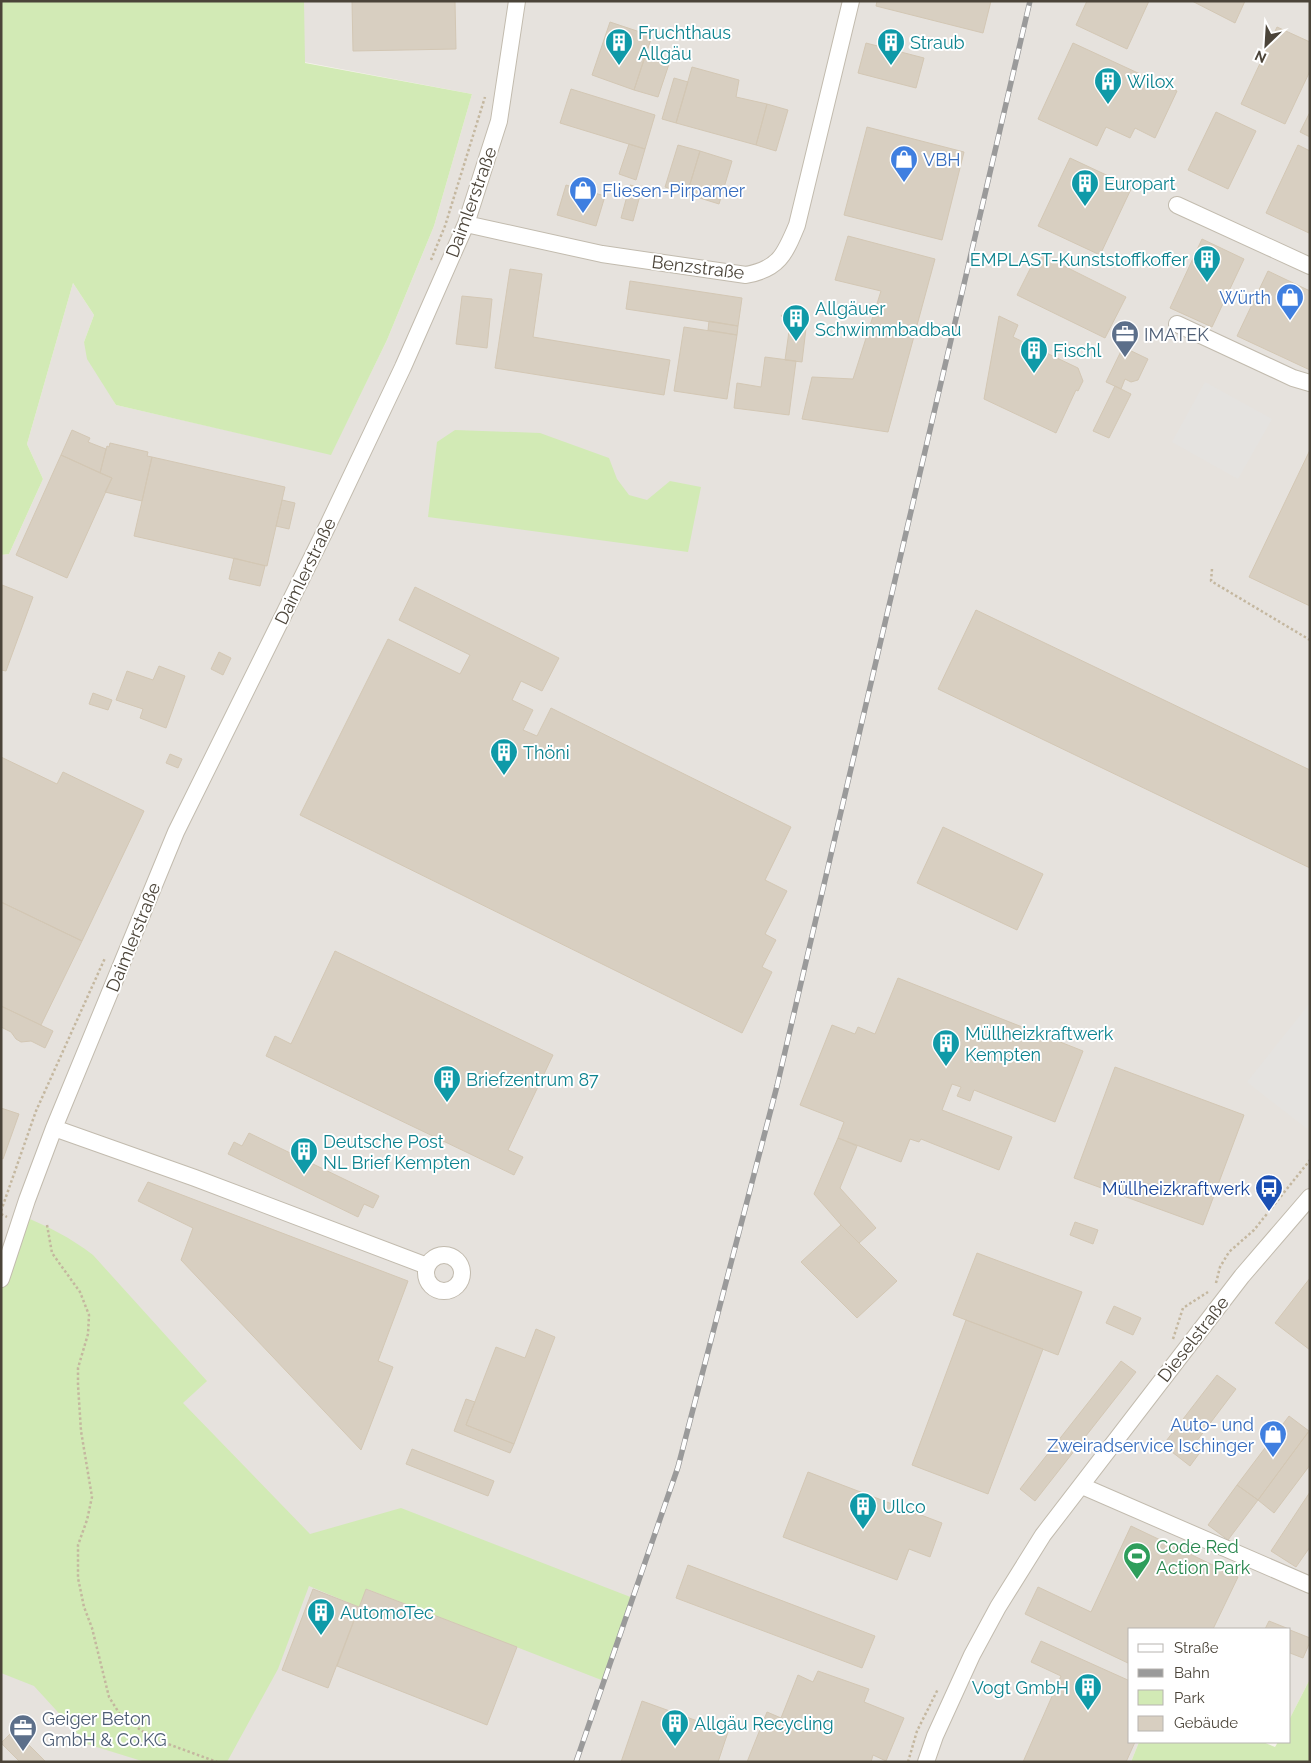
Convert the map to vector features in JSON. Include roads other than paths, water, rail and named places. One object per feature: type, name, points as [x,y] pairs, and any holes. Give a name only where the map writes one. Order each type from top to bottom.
[{"type":"street","name":"Daimlerstraße","points":[[1,1279],[27,1200],[54,1128],[176,832],[328,525],[403,367],[466,224],[499,121],[517,1]]},
{"type":"street","name":"Benzstraße","points":[[466,224],[602,254],[746,275],[757,273],[774,265],[786,251],[797,225],[851,1]]},
{"type":"street","points":[[1177,205],[1310,266]]},
{"type":"street","points":[[1177,324],[1293,378],[1310,384]]},
{"type":"street","points":[[54,1128],[195,1178],[428,1266]]},
{"type":"street","name":"Dieselstraße","points":[[926,1762],[935,1736],[972,1655],[998,1607],[1043,1535],[1242,1276],[1310,1197]]},
{"type":"street","points":[[1082,1486],[1310,1585]]},
{"type":"railway","points":[[576,1762],[678,1467],[777,1086],[1030,1]]},
{"type":"place","name":"Fruchthaus Allgäu","points":[[619,66]]},
{"type":"place","name":"Straub","points":[[891,66]]},
{"type":"place","name":"Wilox","points":[[1108,105]]},
{"type":"place","name":"VBH","points":[[904,183]]},
{"type":"place","name":"Europart","points":[[1085,207]]},
{"type":"place","name":"Fliesen-Pirpamer","points":[[583,214]]},
{"type":"place","name":"EMPLAST-Kunststoffkoffer","points":[[1207,283]]},
{"type":"place","name":"Würth","points":[[1290,321]]},
{"type":"place","name":"Allgäuer Schwimmbadbau","points":[[796,342]]},
{"type":"place","name":"IMATEK","points":[[1125,358]]},
{"type":"place","name":"Fischl","points":[[1034,374]]},
{"type":"place","name":"Thöni","points":[[504,776]]},
{"type":"place","name":"Müllheizkraftwerk Kempten","points":[[946,1067]]},
{"type":"place","name":"Briefzentrum 87","points":[[447,1103]]},
{"type":"place","name":"Deutsche Post NL Brief Kempten","points":[[304,1175]]},
{"type":"place","name":"Müllheizkraftwerk","points":[[1269,1212]]},
{"type":"place","name":"Auto- und Zweiradservice Ischinger","points":[[1273,1458]]},
{"type":"place","name":"Ullco","points":[[863,1530]]},
{"type":"place","name":"Code Red Action Park","points":[[1137,1580]]},
{"type":"place","name":"AutomoTec","points":[[321,1636]]},
{"type":"place","name":"Vogt GmbH","points":[[1088,1711]]},
{"type":"place","name":"Allgäu Recycling","points":[[675,1747]]},
{"type":"place","name":"Geiger Beton GmbH & Co.KG","points":[[23,1752]]}]
